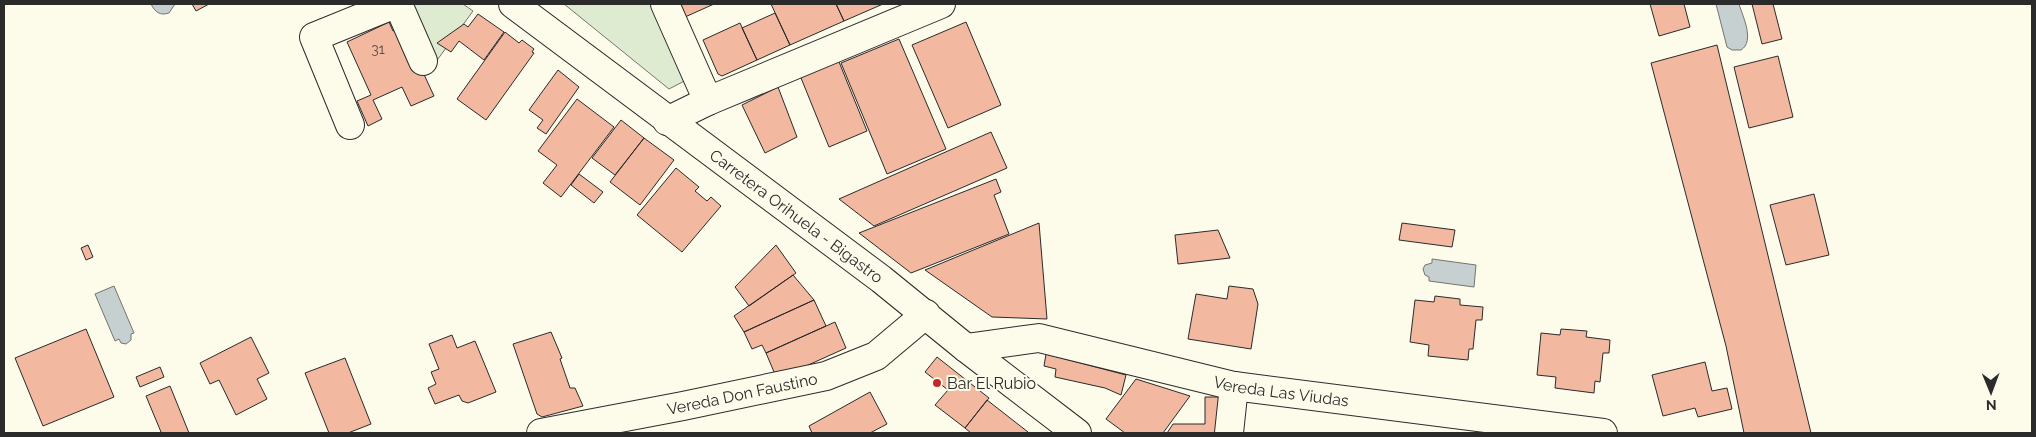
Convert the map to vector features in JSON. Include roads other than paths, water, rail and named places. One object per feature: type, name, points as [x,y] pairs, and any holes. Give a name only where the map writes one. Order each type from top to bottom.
[{"type":"street","points":[[350,125],[314,37],[396,4],[423,61]]},
{"type":"street","name":"Carretera Orihuela - Bigastro","points":[[513,4],[667,121],[881,279],[1076,433]]},
{"type":"street","points":[[664,4],[708,101]]},
{"type":"street","points":[[667,121],[708,101],[940,4]]},
{"type":"street","name":"Vereda Don Faustino","points":[[541,433],[826,376],[876,356],[926,314]]},
{"type":"street","name":"Vereda Las Viudas","points":[[966,348],[1038,338],[1234,386],[1603,433]]},
{"type":"street","points":[[1229,433],[1234,386]]},
{"type":"place","name":"Bar El Rubio","points":[[937,383]]}]
